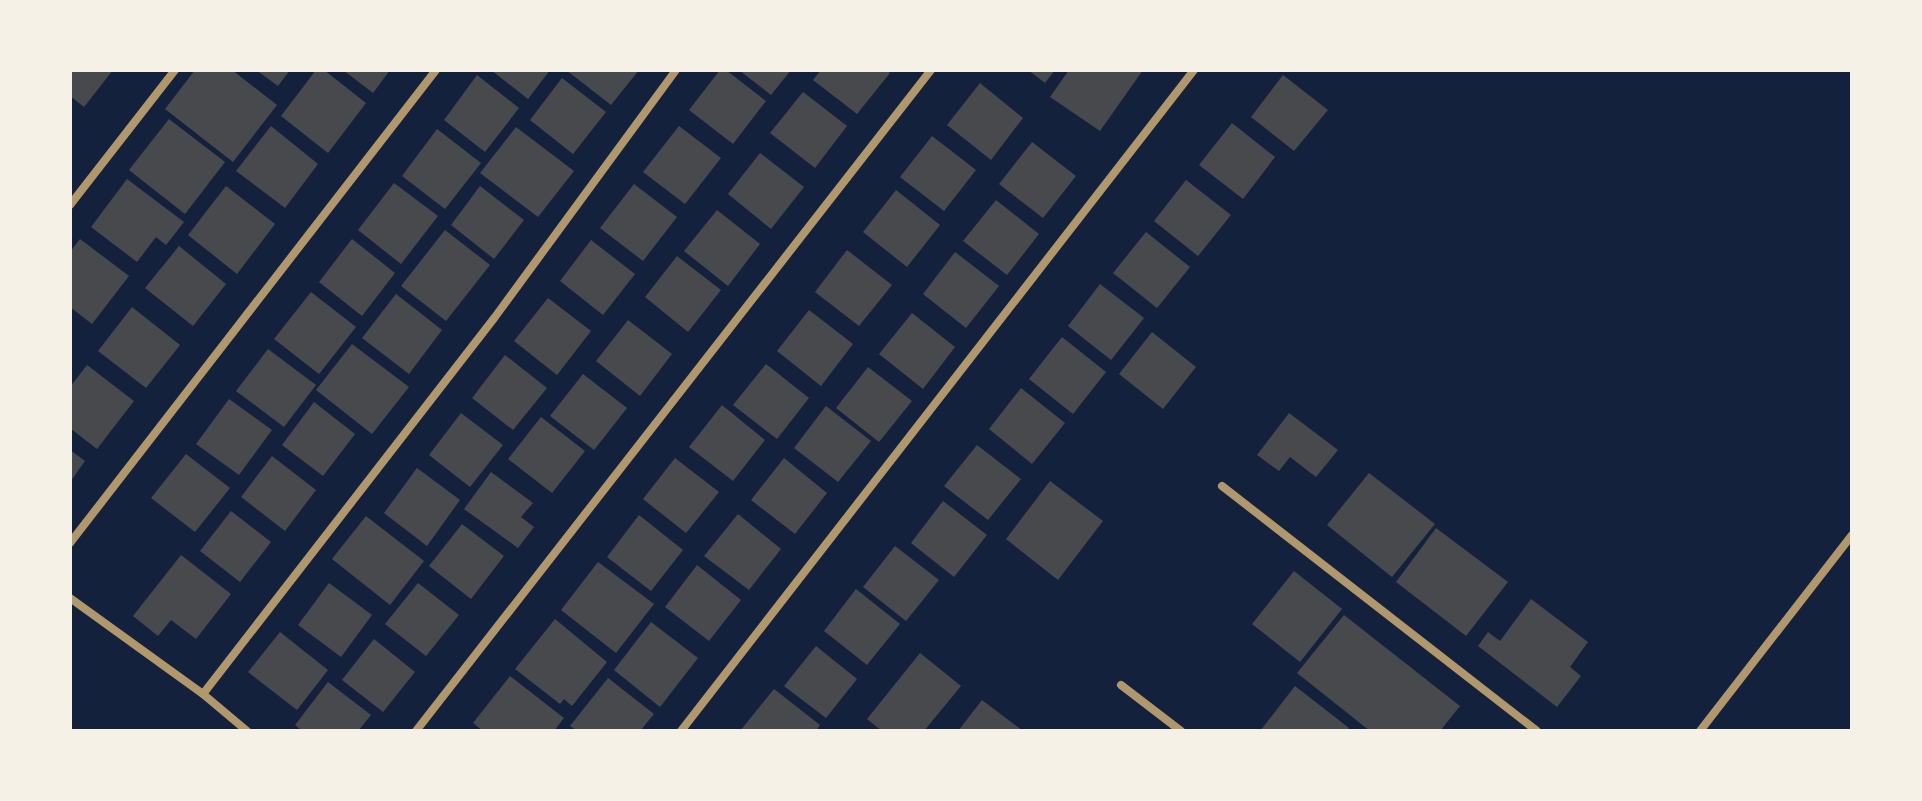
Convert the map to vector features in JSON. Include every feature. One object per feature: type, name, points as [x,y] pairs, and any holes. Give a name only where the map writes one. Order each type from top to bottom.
[{"type":"street","points":[[70,205],[175,70]]},
{"type":"street","points":[[70,543],[436,70]]},
{"type":"street","points":[[203,694],[495,317],[676,70]]},
{"type":"street","points":[[416,731],[931,70]]},
{"type":"street","points":[[681,731],[1194,70]]},
{"type":"street","points":[[1222,486],[1537,731]]},
{"type":"street","points":[[1700,731],[1852,535]]},
{"type":"street","points":[[70,598],[203,694],[247,731]]},
{"type":"street","points":[[1121,685],[1181,731]]},
{"type":"building","points":[[70,70],[113,70],[84,107],[70,96]]},
{"type":"building","points":[[195,70],[232,70],[277,105],[233,162],[165,109]]},
{"type":"building","points":[[256,70],[290,70],[278,86]]},
{"type":"building","points":[[316,70],[324,70],[366,103],[328,153],[281,116]]},
{"type":"building","points":[[343,70],[390,70],[373,93]]},
{"type":"building","points":[[491,70],[550,70],[528,99]]},
{"type":"building","points":[[566,70],[639,70],[611,105]]},
{"type":"building","points":[[720,70],[726,70],[766,101],[733,144],[689,110]]},
{"type":"building","points":[[739,70],[791,70],[771,95]]},
{"type":"building","points":[[821,70],[886,70],[890,73],[857,114],[813,80]]},
{"type":"building","points":[[1028,70],[1055,70],[1045,83]]},
{"type":"building","points":[[1069,70],[1143,70],[1100,131],[1050,97]]},
{"type":"building","points":[[477,75],[519,108],[485,152],[444,120]]},
{"type":"building","points":[[1283,75],[1328,110],[1294,151],[1251,117]]},
{"type":"building","points":[[562,78],[606,112],[573,154],[530,120]]},
{"type":"building","points":[[980,83],[1023,118],[991,160],[947,125]]},
{"type":"building","points":[[803,92],[847,126],[815,168],[770,133]]},
{"type":"building","points":[[169,119],[225,162],[185,214],[129,170]]},
{"type":"building","points":[[1232,123],[1275,157],[1243,199],[1199,165]]},
{"type":"building","points":[[271,126],[318,164],[285,208],[236,171]]},
{"type":"building","points":[[679,126],[721,158],[685,204],[643,172]]},
{"type":"building","points":[[516,127],[574,171],[538,217],[480,173]]},
{"type":"building","points":[[437,129],[481,163],[445,209],[402,176]]},
{"type":"building","points":[[932,136],[976,170],[944,211],[900,177]]},
{"type":"building","points":[[1032,142],[1076,176],[1043,218],[999,184]]},
{"type":"building","points":[[760,153],[804,187],[771,229],[728,194]]},
{"type":"building","points":[[127,179],[184,222],[166,245],[156,237],[137,262],[91,227]]},
{"type":"building","points":[[1186,180],[1231,215],[1198,256],[1154,221]]},
{"type":"building","points":[[394,183],[438,216],[401,264],[358,230]]},
{"type":"building","points":[[634,184],[677,217],[643,261],[600,228]]},
{"type":"building","points":[[226,186],[275,224],[237,274],[188,235]]},
{"type":"building","points":[[480,186],[524,220],[494,259],[451,225]]},
{"type":"building","points":[[896,190],[940,225],[907,267],[863,232]]},
{"type":"building","points":[[996,200],[1039,234],[1007,275],[963,241]]},
{"type":"building","points":[[717,210],[760,244],[728,286],[684,251]]},
{"type":"building","points":[[445,230],[490,265],[446,321],[401,286]]},
{"type":"building","points":[[1146,232],[1190,267],[1157,308],[1113,273]]},
{"type":"building","points":[[80,239],[129,276],[92,324],[70,307],[70,252]]},
{"type":"building","points":[[352,239],[395,273],[362,316],[319,282]]},
{"type":"building","points":[[591,240],[635,274],[603,315],[560,281]]},
{"type":"building","points":[[179,246],[226,284],[193,326],[145,288]]},
{"type":"building","points":[[847,250],[892,285],[859,326],[815,292]]},
{"type":"building","points":[[955,252],[999,286],[966,328],[923,294]]},
{"type":"building","points":[[677,256],[721,290],[688,332],[645,297]]},
{"type":"building","points":[[1100,284],[1144,318],[1111,360],[1068,326]]},
{"type":"building","points":[[311,292],[356,327],[319,374],[274,339]]},
{"type":"building","points":[[396,294],[442,330],[409,374],[362,338]]},
{"type":"building","points":[[548,298],[591,331],[557,375],[514,341]]},
{"type":"building","points":[[132,307],[180,345],[146,388],[98,351]]},
{"type":"building","points":[[809,310],[853,344],[821,386],[777,351]]},
{"type":"building","points":[[912,313],[955,347],[923,389],[879,354]]},
{"type":"building","points":[[628,320],[672,354],[640,396],[596,361]]},
{"type":"building","points":[[1152,332],[1196,367],[1163,409],[1119,374]]},
{"type":"building","points":[[1062,337],[1106,372],[1073,414],[1029,379]]},
{"type":"building","points":[[352,344],[409,387],[372,434],[316,390]]},
{"type":"building","points":[[268,349],[316,385],[284,427],[236,391]]},
{"type":"building","points":[[505,355],[547,388],[513,430],[472,398]]},
{"type":"building","points":[[766,364],[809,398],[777,439],[733,405]]},
{"type":"building","points":[[87,365],[134,401],[97,449],[70,428],[70,387]]},
{"type":"building","points":[[868,367],[912,401],[879,442],[836,408]]},
{"type":"building","points":[[583,374],[627,408],[594,450],[550,416]]},
{"type":"building","points":[[1021,388],[1065,423],[1032,464],[989,429]]},
{"type":"building","points":[[229,399],[272,430],[239,475],[196,444]]},
{"type":"building","points":[[314,402],[355,434],[323,476],[282,445]]},
{"type":"building","points":[[722,405],[765,440],[733,481],[689,447]]},
{"type":"building","points":[[826,406],[871,441],[838,482],[794,448]]},
{"type":"building","points":[[461,413],[503,445],[470,487],[429,455]]},
{"type":"building","points":[[1289,413],[1338,450],[1316,477],[1290,457],[1279,471],[1257,455]]},
{"type":"building","points":[[541,417],[585,451],[552,493],[508,459]]},
{"type":"building","points":[[977,445],[1021,479],[988,520],[944,486]]},
{"type":"building","points":[[70,450],[85,461],[70,482]]},
{"type":"building","points":[[186,454],[230,488],[195,532],[151,498]]},
{"type":"building","points":[[272,456],[316,490],[285,531],[241,497]]},
{"type":"building","points":[[675,458],[719,492],[686,533],[643,499]]},
{"type":"building","points":[[784,458],[827,493],[795,534],[751,500]]},
{"type":"building","points":[[417,468],[460,500],[427,546],[384,513]]},
{"type":"building","points":[[491,472],[533,503],[521,517],[534,527],[518,548],[464,509]]},
{"type":"building","points":[[1369,473],[1435,524],[1392,577],[1327,525]]},
{"type":"building","points":[[1050,481],[1103,521],[1058,580],[1006,539]]},
{"type":"building","points":[[943,501],[987,535],[954,577],[911,543]]},
{"type":"building","points":[[231,511],[271,542],[240,582],[200,551]]},
{"type":"building","points":[[738,514],[781,549],[749,590],[704,556]]},
{"type":"building","points":[[639,515],[683,550],[651,591],[607,557]]},
{"type":"building","points":[[366,516],[424,561],[390,605],[332,559]]},
{"type":"building","points":[[462,524],[504,556],[471,599],[429,566]]},
{"type":"building","points":[[1436,528],[1508,582],[1466,636],[1396,582]]},
{"type":"building","points":[[895,546],[939,580],[906,621],[863,587]]},
{"type":"building","points":[[181,555],[231,594],[196,639],[171,620],[158,636],[133,616]]},
{"type":"building","points":[[598,562],[654,604],[616,653],[561,610]]},
{"type":"building","points":[[697,565],[741,600],[709,641],[665,607]]},
{"type":"building","points":[[1294,571],[1342,609],[1300,662],[1252,624]]},
{"type":"building","points":[[329,583],[372,615],[341,657],[298,625]]},
{"type":"building","points":[[418,583],[459,615],[426,656],[385,624]]},
{"type":"building","points":[[856,589],[900,624],[867,665],[824,631]]},
{"type":"building","points":[[1531,599],[1588,642],[1570,667],[1581,676],[1557,707],[1478,646],[1488,632],[1500,641]]},
{"type":"building","points":[[1344,615],[1460,706],[1440,731],[1370,731],[1297,673]]},
{"type":"building","points":[[555,619],[607,662],[572,706],[564,699],[560,704],[515,669]]},
{"type":"building","points":[[651,622],[698,658],[660,707],[614,670]]},
{"type":"building","points":[[280,632],[328,670],[297,710],[248,672]]},
{"type":"building","points":[[374,639],[415,672],[383,712],[342,680]]},
{"type":"building","points":[[816,646],[857,679],[826,718],[784,686]]},
{"type":"building","points":[[920,653],[961,686],[924,731],[882,731],[867,719]]},
{"type":"building","points":[[510,676],[564,718],[554,731],[483,731],[473,723]]},
{"type":"building","points":[[608,678],[654,714],[640,731],[577,731],[570,726]]},
{"type":"building","points":[[328,682],[371,715],[358,731],[302,731],[295,725]]},
{"type":"building","points":[[1295,686],[1349,728],[1347,731],[1260,731]]},
{"type":"building","points":[[774,689],[820,725],[816,731],[740,731]]},
{"type":"building","points":[[982,700],[1023,731],[958,731]]}]
